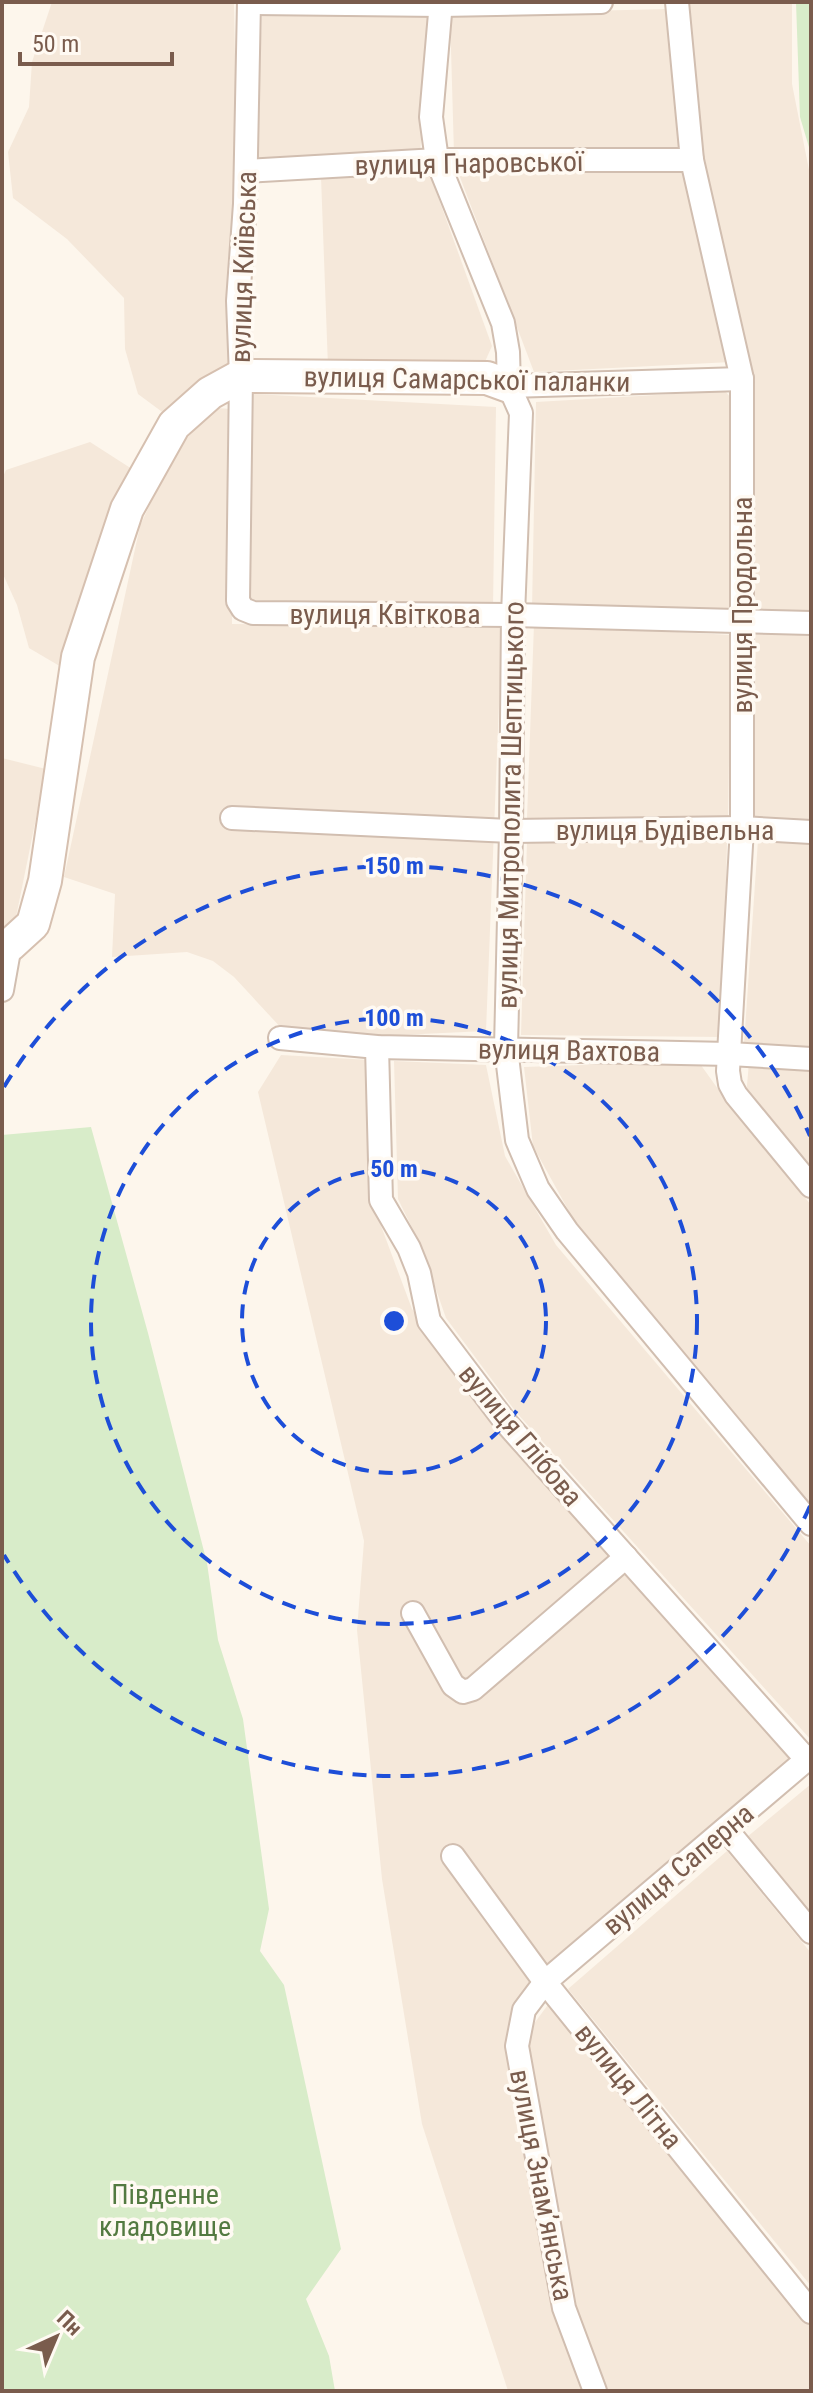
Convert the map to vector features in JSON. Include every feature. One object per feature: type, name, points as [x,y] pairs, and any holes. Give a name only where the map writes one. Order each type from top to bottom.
[{"type":"street","points":[[249,3],[601,2]]},
{"type":"street","name":"вулиця Продольна","points":[[677,2],[692,160],[742,379],[742,828],[730,1084],[811,1186]]},
{"type":"street","name":"вулиця Київська","points":[[6,946],[33,924],[45,881],[78,657],[127,509],[174,425],[210,393],[241,376],[238,301],[246,171],[249,3]]},
{"type":"street","name":"вулиця Митрополита Шептицького","points":[[441,4],[431,117],[437,160],[503,323],[509,386],[521,413],[513,615],[506,1048],[517,1140],[538,1189],[577,1244],[811,1524]]},
{"type":"street","name":"вулиця Гнаровської","points":[[246,171],[437,160],[692,160]]},
{"type":"street","name":"вулиця Самарської паланки","points":[[241,376],[487,378],[509,386],[742,379]]},
{"type":"street","name":"вулиця Квіткова","points":[[241,376],[238,601],[243,609],[253,613],[513,615],[811,623]]},
{"type":"street","name":"вулиця Будівельна","points":[[232,818],[511,831],[742,828],[811,832]]},
{"type":"street","points":[[2,990],[6,946]]},
{"type":"street","name":"вулиця Вахтова","points":[[280,1038],[377,1047],[730,1054],[811,1059]]},
{"type":"street","name":"вулиця Глібова","points":[[377,1047],[381,1200],[409,1248],[419,1273],[429,1321],[507,1424],[809,1758]]},
{"type":"street","points":[[413,1613],[453,1685],[463,1692],[473,1689],[626,1557]]},
{"type":"street","name":"вулиця Саперна","points":[[545,1982],[809,1758]]},
{"type":"street","points":[[726,1829],[811,1932]]},
{"type":"street","name":"вулиця Літна","points":[[453,1856],[545,1982],[811,2312]]},
{"type":"street","name":"вулиця Знам’янська","points":[[545,1982],[524,2010],[517,2046],[564,2308],[595,2391]]},
{"type":"shaded area","points":[[52,2],[234,2],[237,168],[235,359],[165,414],[138,394],[125,349],[124,298],[67,239],[13,198],[8,152],[29,107],[32,62]]},
{"type":"shaded area","points":[[688,2],[792,2],[792,84],[811,180],[811,824],[751,821],[751,382],[704,156]]},
{"type":"shaded area","points":[[669,9],[685,153],[454,154],[450,14]]},
{"type":"shaded area","points":[[262,11],[431,12],[420,153],[256,165]]},
{"type":"shaded area","points":[[685,171],[731,362],[534,372],[458,172]]},
{"type":"shaded area","points":[[429,172],[492,346],[483,366],[328,367],[321,177]]},
{"type":"shaded area","points":[[725,391],[735,403],[735,606],[727,614],[532,609],[536,402]]},
{"type":"shaded area","points":[[252,394],[496,407],[493,607],[249,600]]},
{"type":"shaded area","points":[[217,408],[231,409],[232,624],[502,628],[486,1031],[378,1036],[283,1030],[234,977],[213,961],[187,952],[112,957],[115,894],[64,877],[140,526],[175,450]]},
{"type":"shaded area","points":[[90,442],[132,469],[63,668],[29,648],[17,605],[2,572],[2,479],[6,470]]},
{"type":"shaded area","points":[[534,624],[731,635],[728,819],[527,818]]},
{"type":"shaded area","points":[[2,758],[46,769],[16,917],[2,929]]},
{"type":"shaded area","points":[[758,840],[811,842],[811,1049],[744,1044]]},
{"type":"shaded area","points":[[527,841],[727,842],[722,1037],[521,1035]]},
{"type":"shaded area","points":[[281,1055],[370,1060],[371,1199],[412,1309],[499,1428],[795,1759],[518,2007],[588,2391],[508,2391],[422,2124],[382,1879],[357,1630],[364,1541],[258,1092]]},
{"type":"shaded area","points":[[394,1061],[486,1065],[505,1156],[556,1245],[811,1546],[811,1740],[516,1412],[446,1318],[420,1244],[398,1199]]},
{"type":"shaded area","points":[[698,1061],[811,1205],[811,1506],[576,1224],[533,1146],[524,1067]]},
{"type":"shaded area","points":[[749,1062],[811,1067],[811,1173],[746,1097]]},
{"type":"shaded area","points":[[811,1784],[811,1913],[747,1837]]},
{"type":"shaded area","points":[[727,1851],[811,1953],[811,2286],[568,1989]]},
{"type":"shaded area","points":[[550,2002],[811,2324],[811,2391],[608,2391],[573,2309],[527,2064],[530,2029]]},
{"type":"green space","points":[[796,2],[811,2],[811,154],[800,117]]},
{"type":"green space","name":"Південне кладовище","points":[[91,1127],[207,1563],[218,1640],[243,1719],[269,1909],[260,1951],[284,1985],[341,2249],[306,2299],[329,2356],[335,2391],[2,2391],[2,1135]]}]
